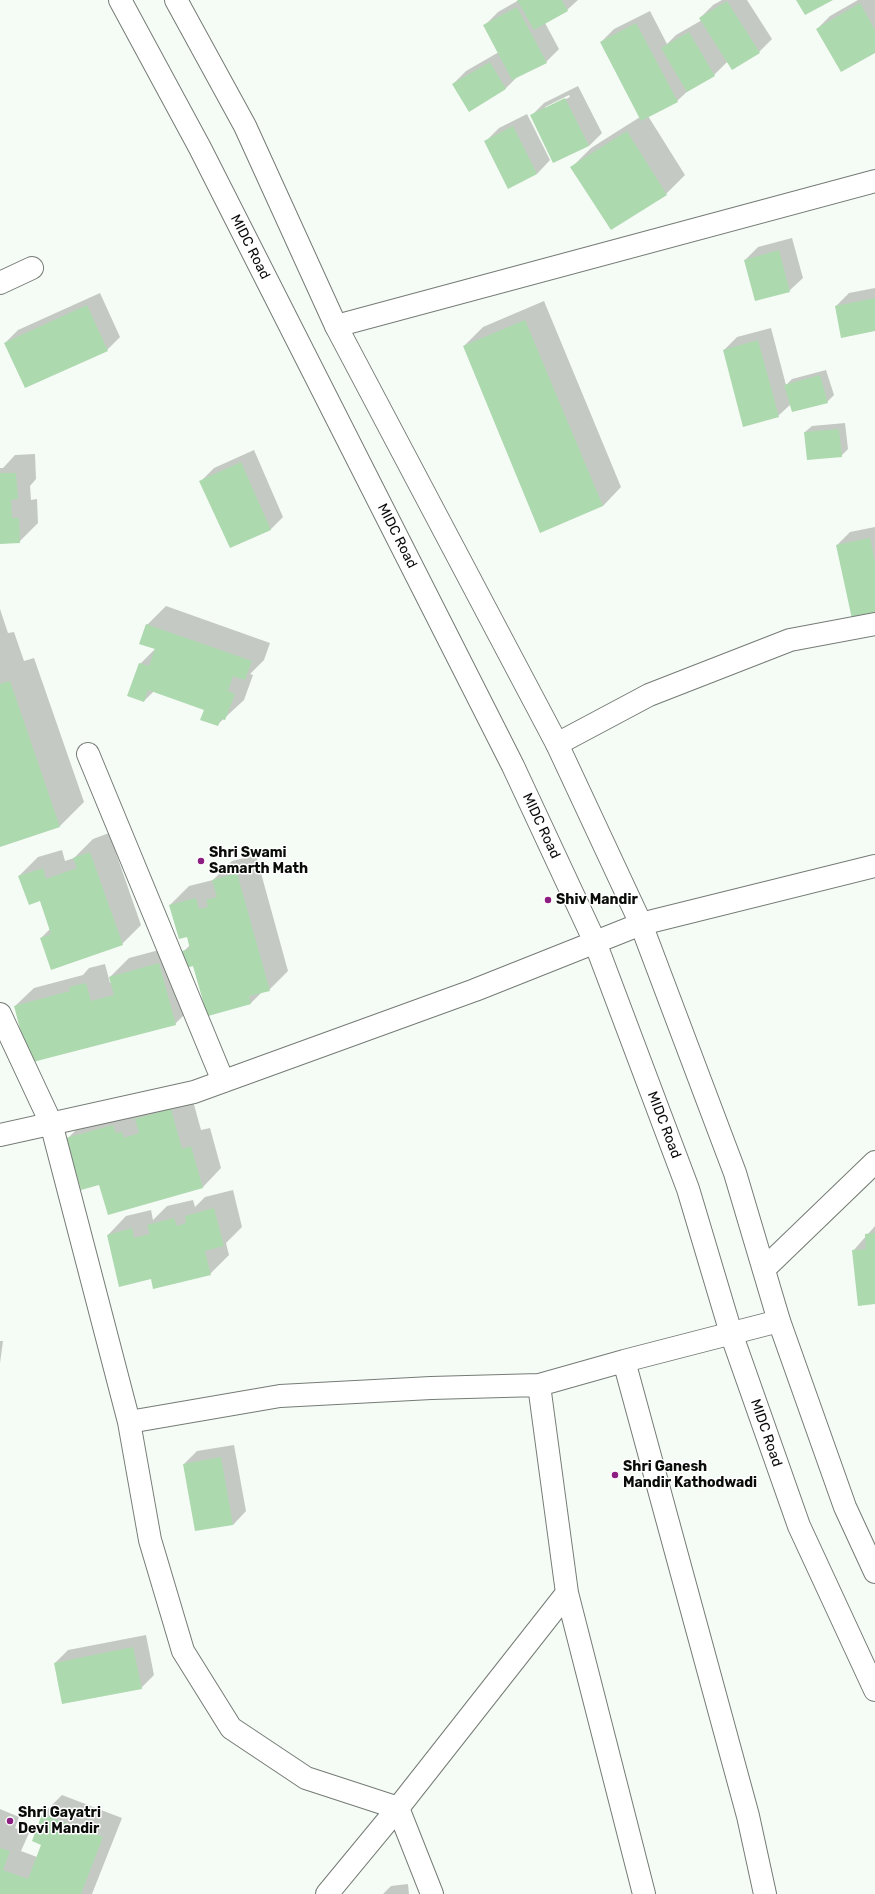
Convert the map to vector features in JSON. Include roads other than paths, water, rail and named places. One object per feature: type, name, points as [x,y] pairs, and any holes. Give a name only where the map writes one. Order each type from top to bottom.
[{"type":"street","name":"MIDC Road","points":[[120,0],[200,148],[513,766],[595,942],[688,1189],[731,1333],[799,1526],[875,1690]]},
{"type":"street","points":[[176,0],[245,126],[336,326],[558,744],[640,924],[735,1173],[779,1321],[845,1507],[875,1572]]},
{"type":"street","points":[[336,326],[875,181]]},
{"type":"street","points":[[0,283],[32,268]]},
{"type":"street","points":[[558,744],[649,695],[790,640],[875,624]]},
{"type":"street","points":[[88,754],[223,1081]]},
{"type":"street","points":[[0,1135],[194,1092],[475,990],[640,924],[875,866]]},
{"type":"street","points":[[0,1014],[52,1123],[129,1422],[150,1540],[183,1651],[230,1728],[306,1778],[398,1808]]},
{"type":"street","points":[[764,1269],[875,1162]]},
{"type":"street","points":[[129,1422],[280,1396],[431,1388],[539,1385],[624,1360],[779,1321]]},
{"type":"street","points":[[624,1360],[748,1816],[765,1894]]},
{"type":"street","points":[[539,1385],[567,1593],[644,1894]]},
{"type":"street","points":[[327,1894],[398,1808],[567,1593]]},
{"type":"street","points":[[398,1808],[432,1894]]},
{"type":"place","name":"Shri Swami Samarth Math","points":[[201,861]]},
{"type":"place","name":"Shiv Mandir","points":[[548,900]]},
{"type":"place","name":"Shri Ganesh Mandir Kathodwadi","points":[[615,1475]]},
{"type":"place","name":"Shri Gayatri Devi Mandir","points":[[10,1821]]}]
